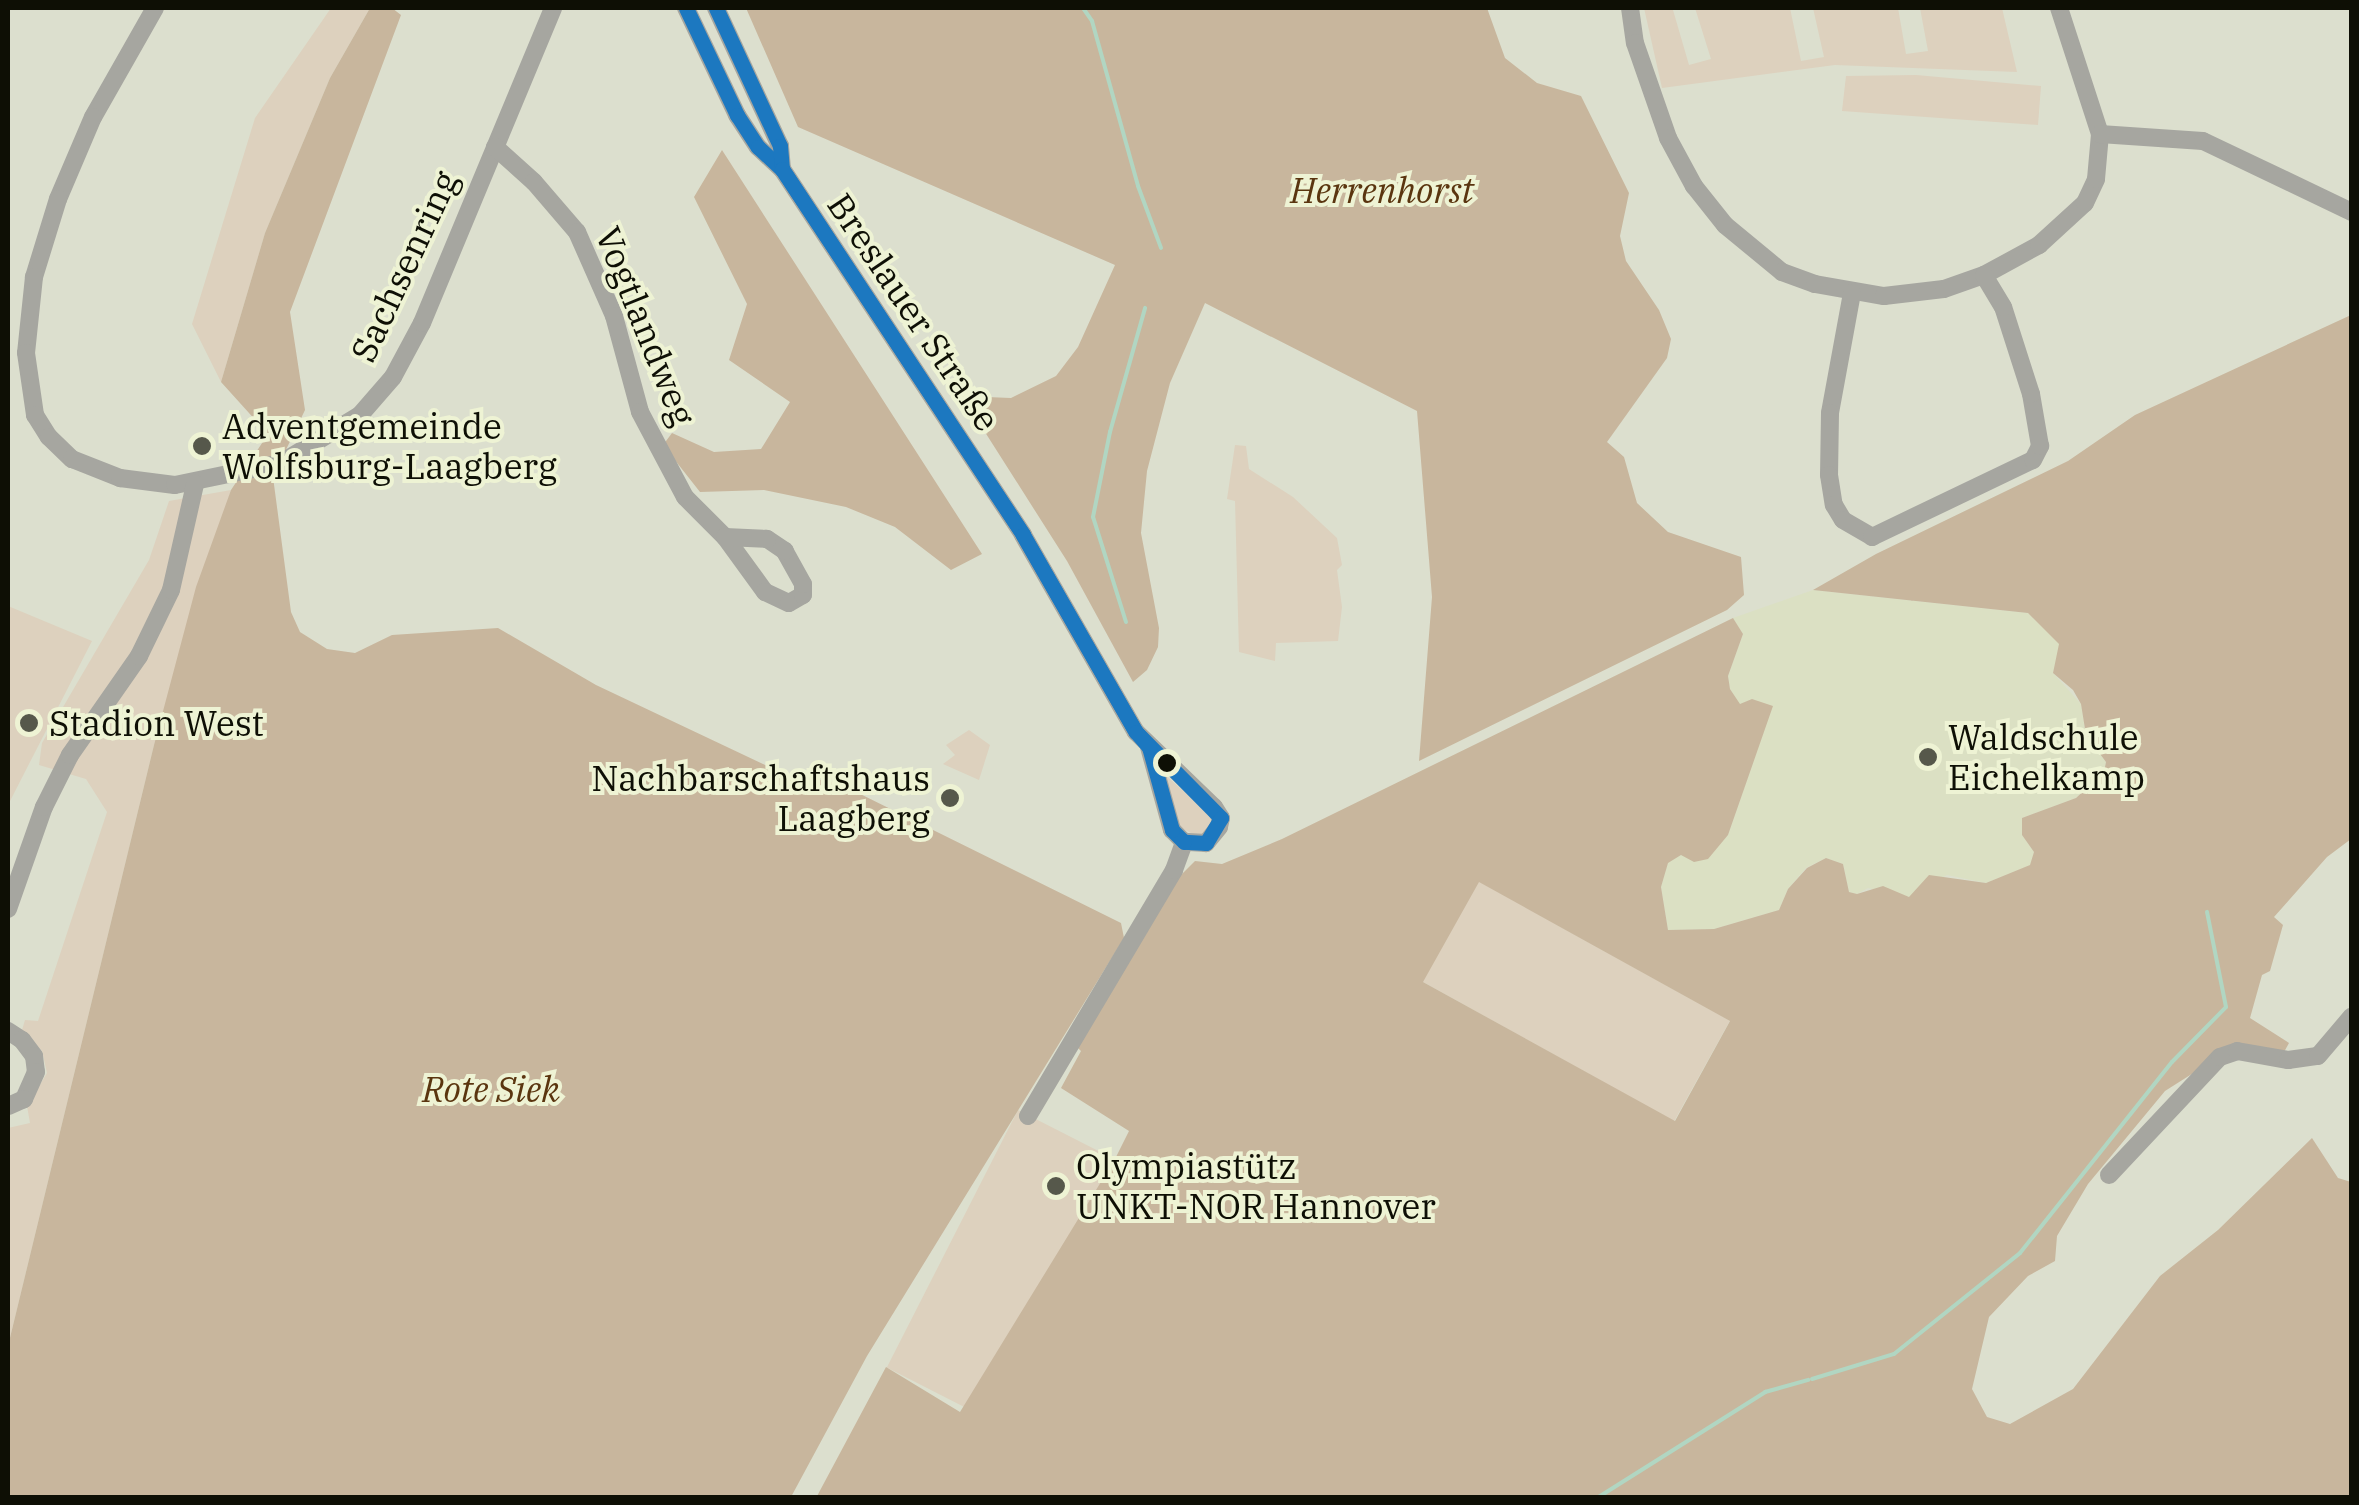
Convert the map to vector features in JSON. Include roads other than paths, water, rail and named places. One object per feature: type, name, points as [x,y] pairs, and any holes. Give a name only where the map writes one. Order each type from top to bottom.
[{"type":"street","name":"Sachsenring","points":[[155,8],[93,116],[44,240],[28,314],[28,387],[35,414],[72,460],[120,478],[195,484],[281,463],[360,415],[393,377],[412,344],[554,8]]},
{"type":"street","name":"Breslauer Straße","points":[[686,8],[737,115],[758,146],[782,169],[1023,534],[1149,746],[1172,830],[1184,842],[1206,842],[1214,836],[1220,818],[1202,794],[1149,746]]},
{"type":"street","name":"Breslauer Straße","points":[[716,8],[780,146],[782,169]]},
{"type":"street","points":[[1630,8],[1652,96],[1694,186],[1725,224],[1782,272],[1852,292],[1914,294],[1984,275],[2039,245],[2085,202],[2101,156],[2100,134],[2059,8]]},
{"type":"street","points":[[2100,134],[2203,141],[2352,212]]},
{"type":"street","name":"Vogtlandweg","points":[[495,147],[534,182],[576,232],[614,316],[640,412],[685,498],[726,538],[765,592],[789,603],[803,595],[803,584],[786,550],[767,540],[726,538]]},
{"type":"street","points":[[1852,292],[1830,413],[1829,475],[1834,505],[1842,520],[1872,537],[2034,460],[2040,446],[2031,394],[2002,307],[1984,275]]},
{"type":"street","points":[[8,392],[28,387]]},
{"type":"street","points":[[8,909],[44,807],[70,756],[155,627],[181,557],[195,484]]},
{"type":"street","points":[[1028,1116],[1174,870],[1184,842]]},
{"type":"street","points":[[2109,1174],[2220,1057],[2237,1051],[2288,1060],[2318,1056],[2352,1016]]},
{"type":"street","points":[[8,1031],[22,1040],[34,1056],[36,1072],[24,1099],[8,1106]]},
{"type":"waterway","points":[[1083,8],[1092,21],[1138,186],[1161,248]]},
{"type":"waterway","points":[[1126,622],[1093,517],[1110,432],[1145,308]]},
{"type":"waterway","points":[[1812,1379],[1894,1354],[2020,1253],[2172,1062],[2226,1007],[2207,912]]},
{"type":"waterway","points":[[1597,1498],[1765,1392],[1808,1380]]},
{"type":"place","name":"Adventgemeinde Wolfsburg-Laagberg","points":[[202,446]]},
{"type":"place","name":"Stadion West","points":[[29,723]]},
{"type":"place","name":"Waldschule Eichelkamp","points":[[1928,757]]},
{"type":"place","name":"Nachbarschaftshaus Laagberg","points":[[950,798]]},
{"type":"place","name":"Olympiastütz UNKT-NOR Hannover","points":[[1056,1186]]},
{"type":"park label","name":"Herrenhorst","points":[[1382,190]]},
{"type":"park label","name":"Rote Siek","points":[[491,1089]]}]
